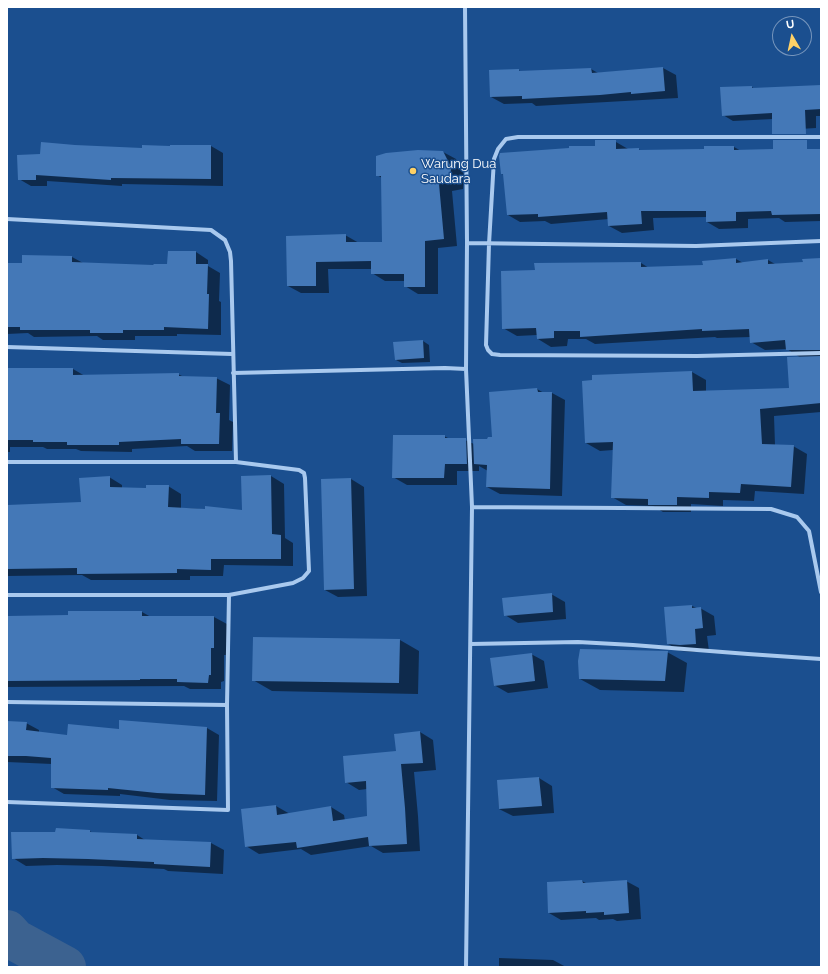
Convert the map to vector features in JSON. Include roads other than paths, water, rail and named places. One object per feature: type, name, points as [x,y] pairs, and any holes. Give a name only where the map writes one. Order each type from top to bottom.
[{"type":"street","points":[[465,7],[467,243],[466,369],[472,507],[466,967]]},
{"type":"street","points":[[821,137],[506,139],[498,149],[494,159],[489,244],[486,345],[492,354],[500,356],[697,356],[821,353]]},
{"type":"street","points":[[7,219],[211,230],[225,240],[230,252],[236,462]]},
{"type":"street","points":[[467,243],[696,246],[821,241]]},
{"type":"street","points":[[7,347],[232,354]]},
{"type":"street","points":[[233,373],[466,369]]},
{"type":"street","points":[[7,462],[236,462],[299,470],[304,473],[305,478],[309,571],[303,578],[293,583],[229,595],[7,594]]},
{"type":"street","points":[[472,507],[771,509],[797,517],[810,531],[821,592]]},
{"type":"street","points":[[7,802],[228,810],[227,705],[229,595]]},
{"type":"street","points":[[471,644],[578,642],[821,659]]},
{"type":"street","points":[[7,702],[227,705]]},
{"type":"waterway","points":[[7,931],[15,940],[65,967]]},
{"type":"place","name":"Warung Dua Saudara","points":[[413,171]]}]
